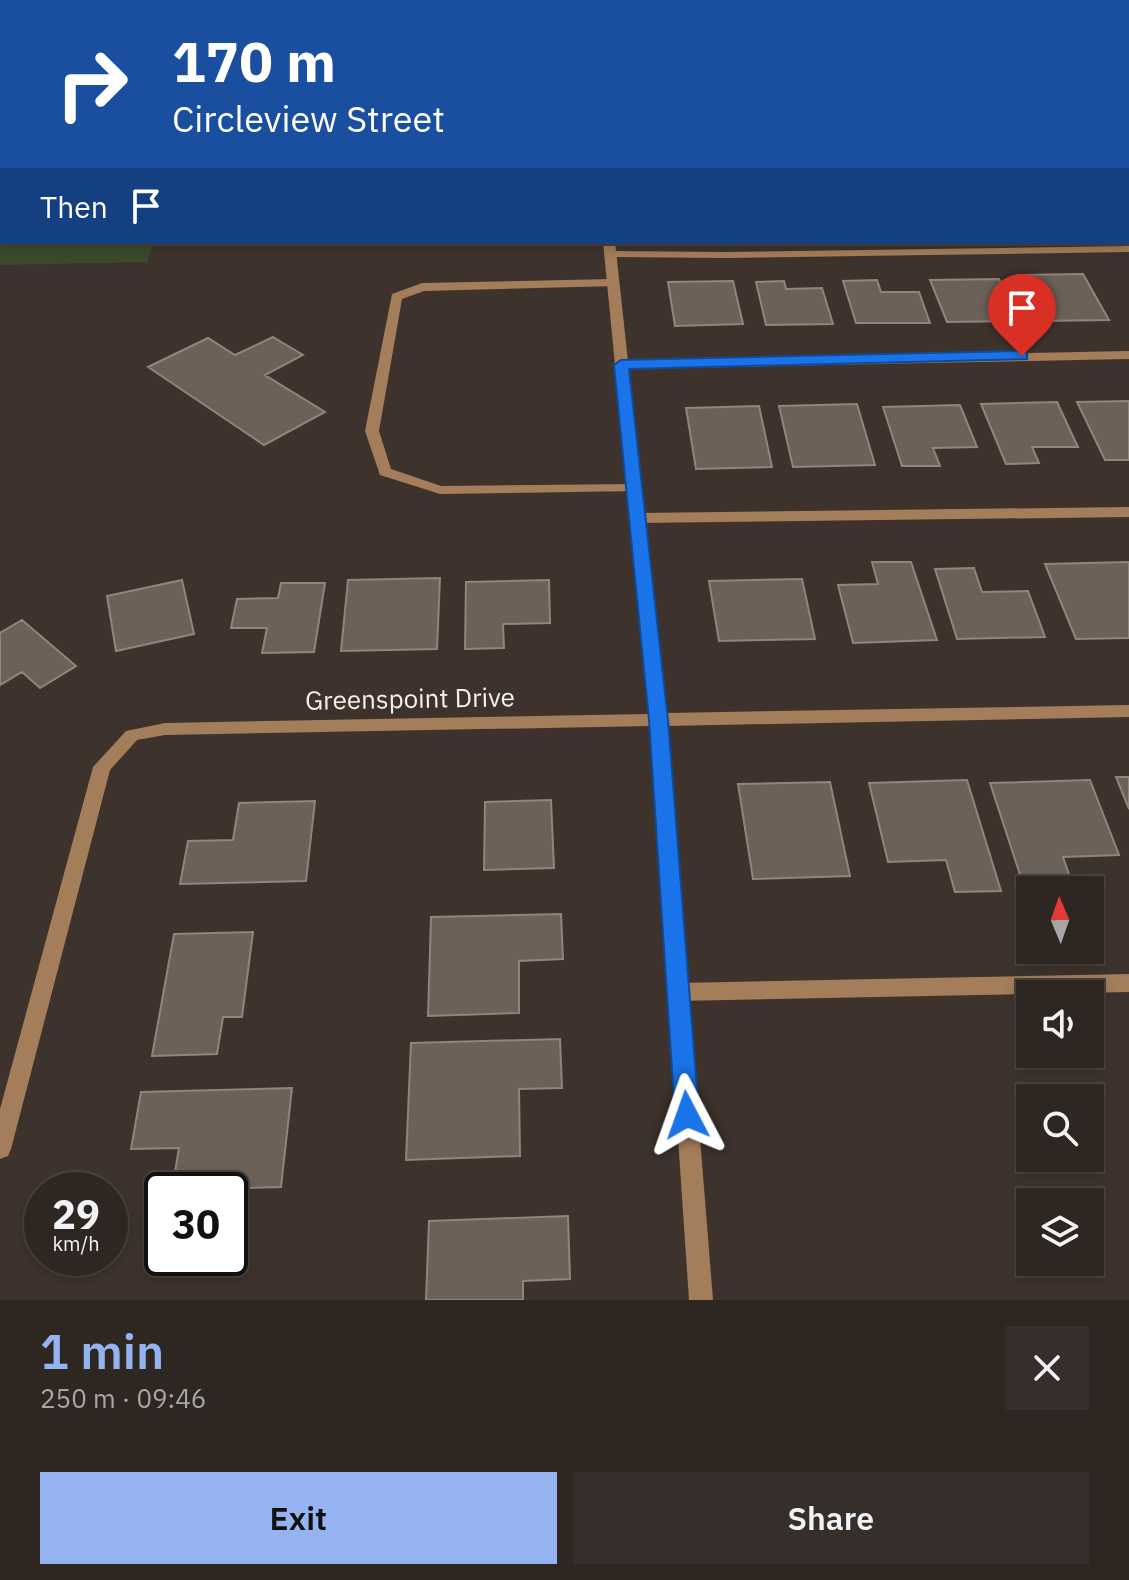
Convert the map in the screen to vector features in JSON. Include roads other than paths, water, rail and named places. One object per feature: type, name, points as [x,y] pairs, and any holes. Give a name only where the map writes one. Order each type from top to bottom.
[{"type":"street","points":[[701,1300],[658,720],[610,248],[725,255],[1129,249]]},
{"type":"street","points":[[613,283],[422,287],[396,297],[372,431],[385,472],[440,490],[634,488]]},
{"type":"street","points":[[621,365],[1129,355]]},
{"type":"street","points":[[637,518],[1129,512]]},
{"type":"street","name":"Greenspoint Drive","points":[[0,1149],[102,767],[132,735],[165,729],[1129,711]]},
{"type":"street","points":[[678,992],[1129,983]]}]
